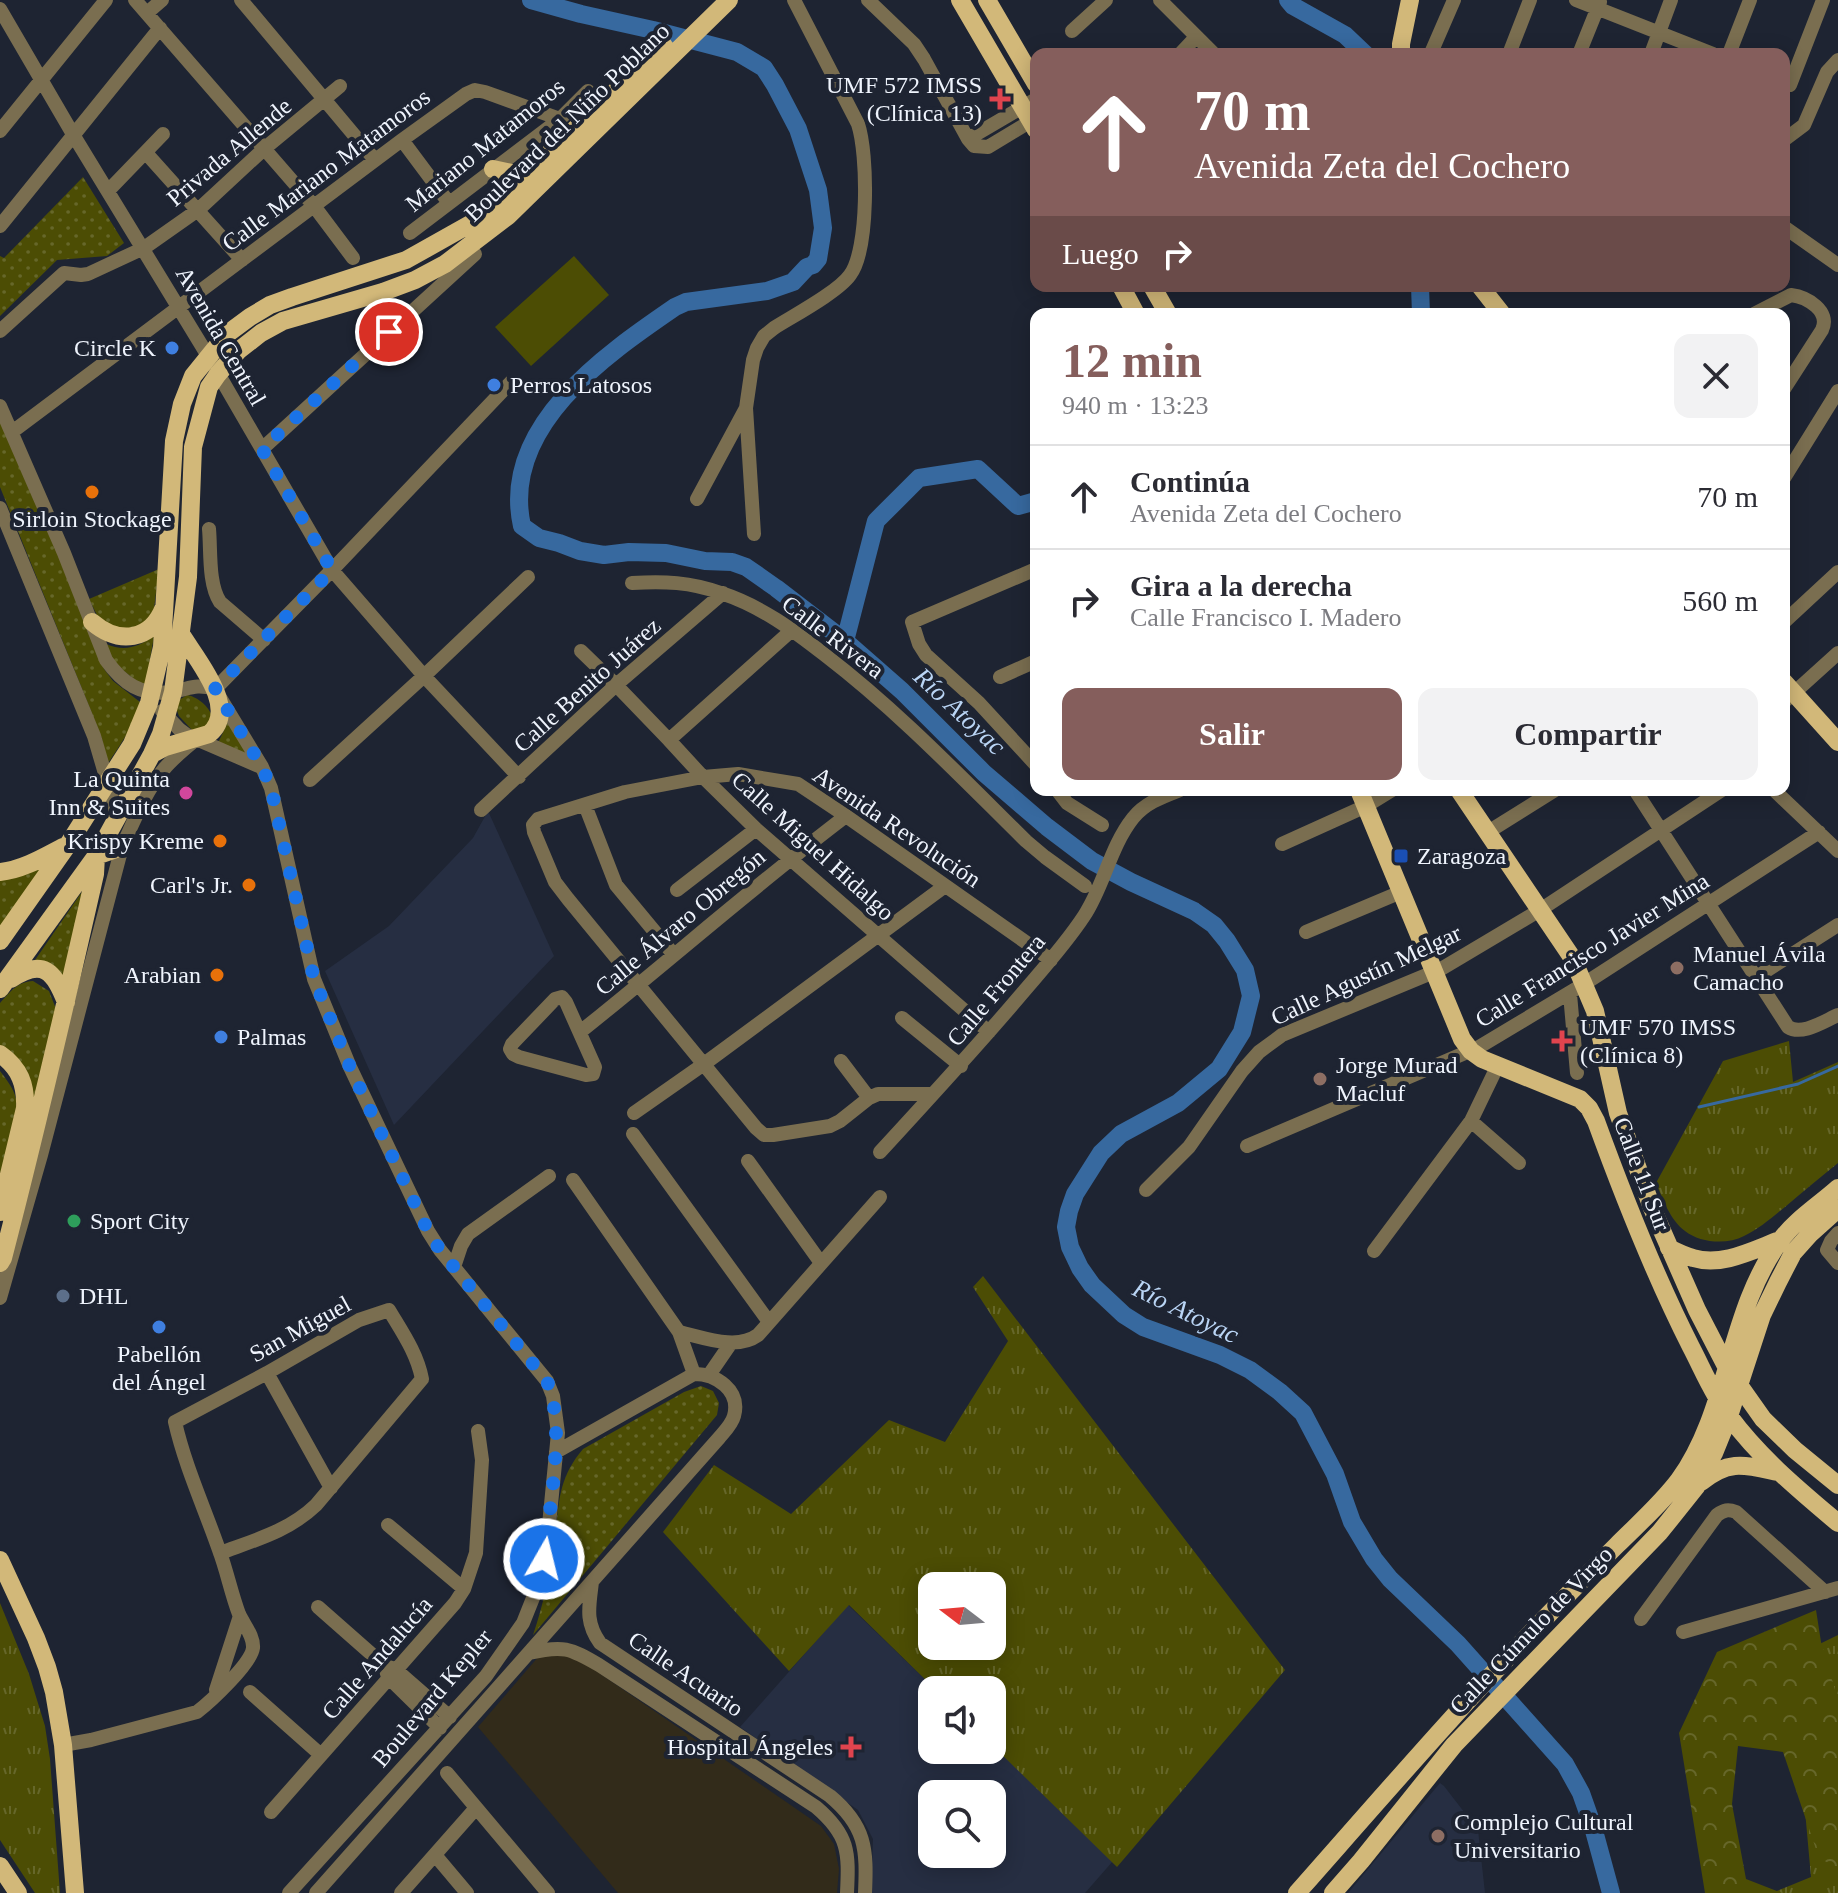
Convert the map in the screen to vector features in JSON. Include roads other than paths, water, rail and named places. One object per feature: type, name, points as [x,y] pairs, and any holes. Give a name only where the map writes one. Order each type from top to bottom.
[{"type":"main road","name":"Boulevard del Niño Poblano","points":[[2,986],[96,856],[152,754],[167,715],[173,692],[188,577],[193,447],[209,387],[218,374],[238,351],[283,321],[383,292],[445,264],[508,216],[712,0]]},
{"type":"main road","name":"Boulevard del Niño Poblano","points":[[0,941],[69,843],[132,744],[151,698],[162,647],[174,441],[182,404],[193,376],[208,356],[227,334],[270,305],[406,260],[479,219],[729,0]]},
{"type":"main road","points":[[960,0],[1030,112]]},
{"type":"main road","points":[[987,0],[1030,74]]},
{"type":"main road","points":[[1397,48],[1403,0]]},
{"type":"main road","points":[[1397,48],[1410,0]]},
{"type":"main road","points":[[493,169],[526,176]]},
{"type":"main road","points":[[1473,292],[1485,308]]},
{"type":"main road","points":[[1485,292],[1497,308]]},
{"type":"main road","points":[[92,622],[103,631],[117,636],[144,632],[156,622],[166,596]]},
{"type":"main road","points":[[152,754],[209,734],[218,724],[220,711],[215,689],[181,634]]},
{"type":"main road","points":[[1790,696],[1838,742]]},
{"type":"main road","points":[[1790,697],[1838,757]]},
{"type":"main road","name":"Calle 11 Sur","points":[[1463,796],[1573,959],[1577,989],[1595,1011],[1618,1113],[1652,1208],[1697,1310],[1727,1368],[1763,1419],[1838,1485]]},
{"type":"main road","points":[[1363,798],[1462,1039],[1475,1049]]},
{"type":"main road","points":[[0,872],[40,859],[69,843]]},
{"type":"main road","points":[[0,1263],[31,1153],[95,874],[96,856],[122,847]]},
{"type":"main road","points":[[2,986],[24,971],[38,968],[57,979],[66,1002]]},
{"type":"main road","name":"Calle 11 Sur","points":[[1475,1049],[1482,1059],[1497,1067],[1580,1099],[1589,1108],[1632,1218],[1717,1398],[1748,1440],[1778,1472],[1838,1523]]},
{"type":"main road","points":[[0,1054],[11,1062],[20,1075],[25,1092],[25,1108],[0,1212]]},
{"type":"main road","points":[[1669,1248],[1695,1259],[1717,1261],[1737,1256],[1780,1240],[1838,1188]]},
{"type":"main road","name":"Calle Cúmulo de Virgo","points":[[1333,1893],[1454,1745],[1660,1532],[1696,1487],[1729,1416],[1762,1315],[1793,1253],[1838,1209]]},
{"type":"main road","name":"Calle Cúmulo de Virgo","points":[[1297,1893],[1548,1615],[1680,1479],[1697,1448],[1717,1398],[1746,1308],[1780,1240]]},
{"type":"main road","points":[[1679,1323],[1697,1310]]},
{"type":"main road","points":[[1696,1487],[1723,1468],[1736,1465],[1778,1472]]},
{"type":"main road","points":[[0,1560],[47,1667],[59,1717],[75,1893]]},
{"type":"main road","points":[[0,1866],[18,1893]]},
{"type":"street","points":[[0,8],[5,0]]},
{"type":"street","points":[[0,131],[106,0]]},
{"type":"street","points":[[135,0],[265,148],[353,258]]},
{"type":"street","points":[[147,13],[162,0]]},
{"type":"street","points":[[241,0],[375,160]]},
{"type":"street","points":[[754,534],[746,408],[753,360],[764,336],[839,286],[850,275],[860,256],[864,233],[863,138],[794,0]]},
{"type":"street","points":[[868,0],[914,44],[968,139],[1030,116]]},
{"type":"street","points":[[1072,31],[1106,0]]},
{"type":"street","points":[[1160,0],[1208,48]]},
{"type":"street","points":[[1433,48],[1454,0]]},
{"type":"street","points":[[1511,48],[1530,0]]},
{"type":"street","points":[[1576,0],[1599,4],[1698,48]]},
{"type":"street","points":[[1653,48],[1671,0]]},
{"type":"street","points":[[1731,48],[1750,0]]},
{"type":"street","points":[[1790,77],[1823,0]]},
{"type":"street","points":[[1581,48],[1599,4]]},
{"type":"street","name":"Avenida Central","points":[[0,8],[332,570],[424,676],[519,777]]},
{"type":"street","points":[[0,226],[160,28]]},
{"type":"street","points":[[1186,48],[1196,37]]},
{"type":"street","points":[[1790,136],[1804,125],[1827,72],[1838,60]]},
{"type":"street","points":[[1790,85],[1818,95]]},
{"type":"street","name":"Privada Allende","points":[[0,331],[64,273],[88,274],[144,248],[198,210],[265,148],[340,86]]},
{"type":"street","name":"Calle Mariano Matamoros","points":[[12,432],[466,94],[475,90],[485,92],[560,119]]},
{"type":"street","name":"Mariano Matamoros","points":[[410,233],[560,119],[588,91]]},
{"type":"street","points":[[108,191],[163,134]]},
{"type":"street","points":[[402,140],[449,203]]},
{"type":"street","points":[[146,153],[242,260]]},
{"type":"street","points":[[1790,231],[1838,265]]},
{"type":"street","points":[[262,449],[475,254]]},
{"type":"street","points":[[1765,308],[1784,297],[1797,295],[1824,315],[1825,323],[1790,379]]},
{"type":"street","points":[[151,698],[196,685],[215,689],[511,382]]},
{"type":"street","points":[[1790,468],[1838,391]]},
{"type":"street","points":[[0,406],[106,660],[117,675],[151,698],[179,729],[262,767]]},
{"type":"street","points":[[697,499],[746,408]]},
{"type":"street","points":[[0,508],[94,736],[118,818]]},
{"type":"street","points":[[209,529],[215,595],[264,640]]},
{"type":"street","points":[[1030,572],[912,622],[926,655],[979,703],[1030,756]]},
{"type":"street","points":[[1790,616],[1838,572]]},
{"type":"street","points":[[310,780],[528,577]]},
{"type":"street","name":"Calle Rivera","points":[[632,583],[664,581],[723,593],[792,630],[884,702],[1026,841],[1045,857],[1092,885]]},
{"type":"street","name":"Calle Benito Juárez","points":[[481,810],[616,685],[723,593]]},
{"type":"street","points":[[669,740],[792,630]]},
{"type":"street","name":"Calle Miguel Hidalgo","points":[[581,651],[756,829],[989,1032]]},
{"type":"street","points":[[1790,691],[1838,653]]},
{"type":"street","points":[[1000,677],[1030,664]]},
{"type":"street","name":"Boulevard Kepler","points":[[215,689],[262,767],[276,805],[314,979],[350,1067],[428,1231],[547,1381],[553,1396],[558,1433],[548,1535],[539,1583],[523,1623],[486,1676],[289,1893]]},
{"type":"street","points":[[0,1298],[122,847],[158,776],[196,738]]},
{"type":"street","name":"Avenida Revolución","points":[[640,985],[555,882],[533,825],[538,819],[625,792],[703,777],[738,774],[798,784],[1051,960]]},
{"type":"street","points":[[1062,796],[1067,803],[1102,825]]},
{"type":"street","name":"Calle Frontera","points":[[880,1152],[961,1066],[1051,960],[1084,917],[1092,885],[1134,818],[1144,807],[1167,796]]},
{"type":"street","points":[[1488,832],[1545,796]]},
{"type":"street","points":[[1639,796],[1788,1027],[1801,1031],[1838,1015]]},
{"type":"street","name":"Calle Agustín Melgar","points":[[1146,1190],[1189,1147],[1242,1071],[1259,1052],[1282,1035],[1434,972],[1540,910],[1713,796]]},
{"type":"street","points":[[1780,796],[1838,851]]},
{"type":"street","points":[[1282,844],[1363,798]]},
{"type":"street","points":[[585,805],[616,885],[674,955]]},
{"type":"street","name":"Calle Álvaro Obregón","points":[[580,1032],[846,816]]},
{"type":"street","points":[[677,890],[756,829]]},
{"type":"street","name":"Calle Francisco Javier Mina","points":[[1247,1146],[1475,1049],[1577,989],[1819,832]]},
{"type":"street","points":[[634,1113],[945,886]]},
{"type":"street","points":[[1306,932],[1401,892]]},
{"type":"street","points":[[1755,978],[1838,925]]},
{"type":"street","points":[[640,985],[764,1135],[830,1126],[878,1094],[933,1094]]},
{"type":"street","points":[[1577,989],[1577,1073]]},
{"type":"street","points":[[562,997],[580,1032],[595,1067],[593,1074],[586,1075],[519,1057],[510,1049],[555,999],[562,997]]},
{"type":"street","points":[[902,1018],[961,1066]]},
{"type":"street","points":[[841,1061],[869,1098]]},
{"type":"street","points":[[1374,1251],[1471,1121],[1497,1067]]},
{"type":"street","points":[[1471,1121],[1519,1163]]},
{"type":"street","points":[[633,1134],[769,1322]]},
{"type":"street","points":[[748,1161],[821,1263]]},
{"type":"street","points":[[454,1267],[468,1234],[549,1176]]},
{"type":"street","points":[[573,1180],[679,1332],[702,1374]]},
{"type":"street","points":[[679,1332],[731,1343],[751,1340],[880,1197]]},
{"type":"street","points":[[1838,1233],[1827,1250],[1838,1263]]},
{"type":"street","name":"San Miguel","points":[[63,1745],[197,1712],[250,1658],[252,1638],[240,1616],[175,1422],[359,1320],[389,1310],[415,1356],[422,1379],[316,1505],[293,1525],[220,1553]]},
{"type":"street","points":[[556,1452],[702,1374],[731,1343]]},
{"type":"street","points":[[267,1373],[331,1488]]},
{"type":"street","name":"Boulevard Kepler","points":[[316,1893],[730,1424],[735,1409],[732,1395],[725,1384],[702,1374]]},
{"type":"street","points":[[388,1525],[464,1589],[476,1553],[482,1460],[478,1431]]},
{"type":"street","points":[[1641,1619],[1717,1515],[1729,1509],[1832,1590]]},
{"type":"street","name":"Calle Acuario","points":[[592,1582],[590,1625],[600,1643],[846,1809],[858,1826],[864,1848],[865,1893]]},
{"type":"street","name":"Calle Andalucía","points":[[271,1812],[389,1671],[455,1603],[464,1589]]},
{"type":"street","points":[[1683,1632],[1832,1590]]},
{"type":"street","points":[[318,1607],[389,1671],[449,1718],[469,1720]]},
{"type":"street","points":[[215,1695],[240,1616]]},
{"type":"street","name":"Calle Acuario","points":[[529,1653],[558,1648],[576,1652],[816,1807],[832,1820],[844,1839],[849,1865],[847,1893]]},
{"type":"street","points":[[250,1692],[321,1755]]},
{"type":"street","points":[[681,1719],[690,1703]]},
{"type":"street","points":[[447,1773],[548,1893]]},
{"type":"street","points":[[401,1893],[476,1808]]},
{"type":"street","points":[[435,1855],[467,1893]]},
{"type":"waterway","name":"Río Atoyac","points":[[531,0],[737,52],[764,68],[798,129],[818,190],[823,228],[818,259],[793,282],[767,291],[686,302],[647,326],[590,371],[564,397],[542,426],[527,457],[519,490],[522,526],[539,538],[580,551],[604,555],[666,553],[705,561],[732,562],[746,567],[845,641],[902,691],[984,773],[1047,827],[1092,861],[1194,911],[1214,925],[1227,941],[1245,970],[1251,996],[1242,1032],[1219,1069],[1178,1103],[1121,1134],[1101,1153],[1075,1194],[1069,1211],[1066,1227],[1070,1247],[1092,1285],[1124,1315],[1143,1327],[1220,1355],[1250,1370],[1303,1413],[1335,1474],[1352,1522],[1374,1559],[1390,1579],[1458,1644],[1565,1764],[1581,1793],[1611,1893]]},
{"type":"waterway","name":"Río Atoyac","points":[[1288,0],[1293,6],[1345,35],[1359,48]]},
{"type":"waterway","name":"Río Atoyac","points":[[1420,292],[1421,308]]},
{"type":"waterway","name":"Río Atoyac","points":[[845,641],[876,521],[919,478],[978,469],[1018,506],[1030,503]]},
{"type":"waterway","points":[[1699,1107],[1798,1084],[1838,1066]]},
{"type":"place","name":"UMF 572 IMSS (Clínica 13)","points":[[1000,99]]},
{"type":"place","name":"Circle K","points":[[172,348]]},
{"type":"place","name":"Perros Latosos","points":[[494,385]]},
{"type":"place","name":"Sirloin Stockage","points":[[92,492]]},
{"type":"place","name":"La Quinta Inn & Suites","points":[[186,793]]},
{"type":"place","name":"Krispy Kreme","points":[[220,841]]},
{"type":"place","name":"Zaragoza","points":[[1401,856]]},
{"type":"place","name":"Carl's Jr.","points":[[249,885]]},
{"type":"place","name":"Manuel Ávila Camacho","points":[[1677,968]]},
{"type":"place","name":"Arabian","points":[[217,975]]},
{"type":"place","name":"Palmas","points":[[221,1037]]},
{"type":"place","name":"UMF 570 IMSS (Clínica 8)","points":[[1562,1041]]},
{"type":"place","name":"Jorge Murad Macluf","points":[[1320,1079]]},
{"type":"place","name":"Sport City","points":[[74,1221]]},
{"type":"place","name":"DHL","points":[[63,1296]]},
{"type":"place","name":"Pabellón del Ángel","points":[[159,1327]]},
{"type":"place","name":"Hospital Ángeles","points":[[851,1747]]},
{"type":"place","name":"Complejo Cultural Universitario","points":[[1438,1836]]}]
